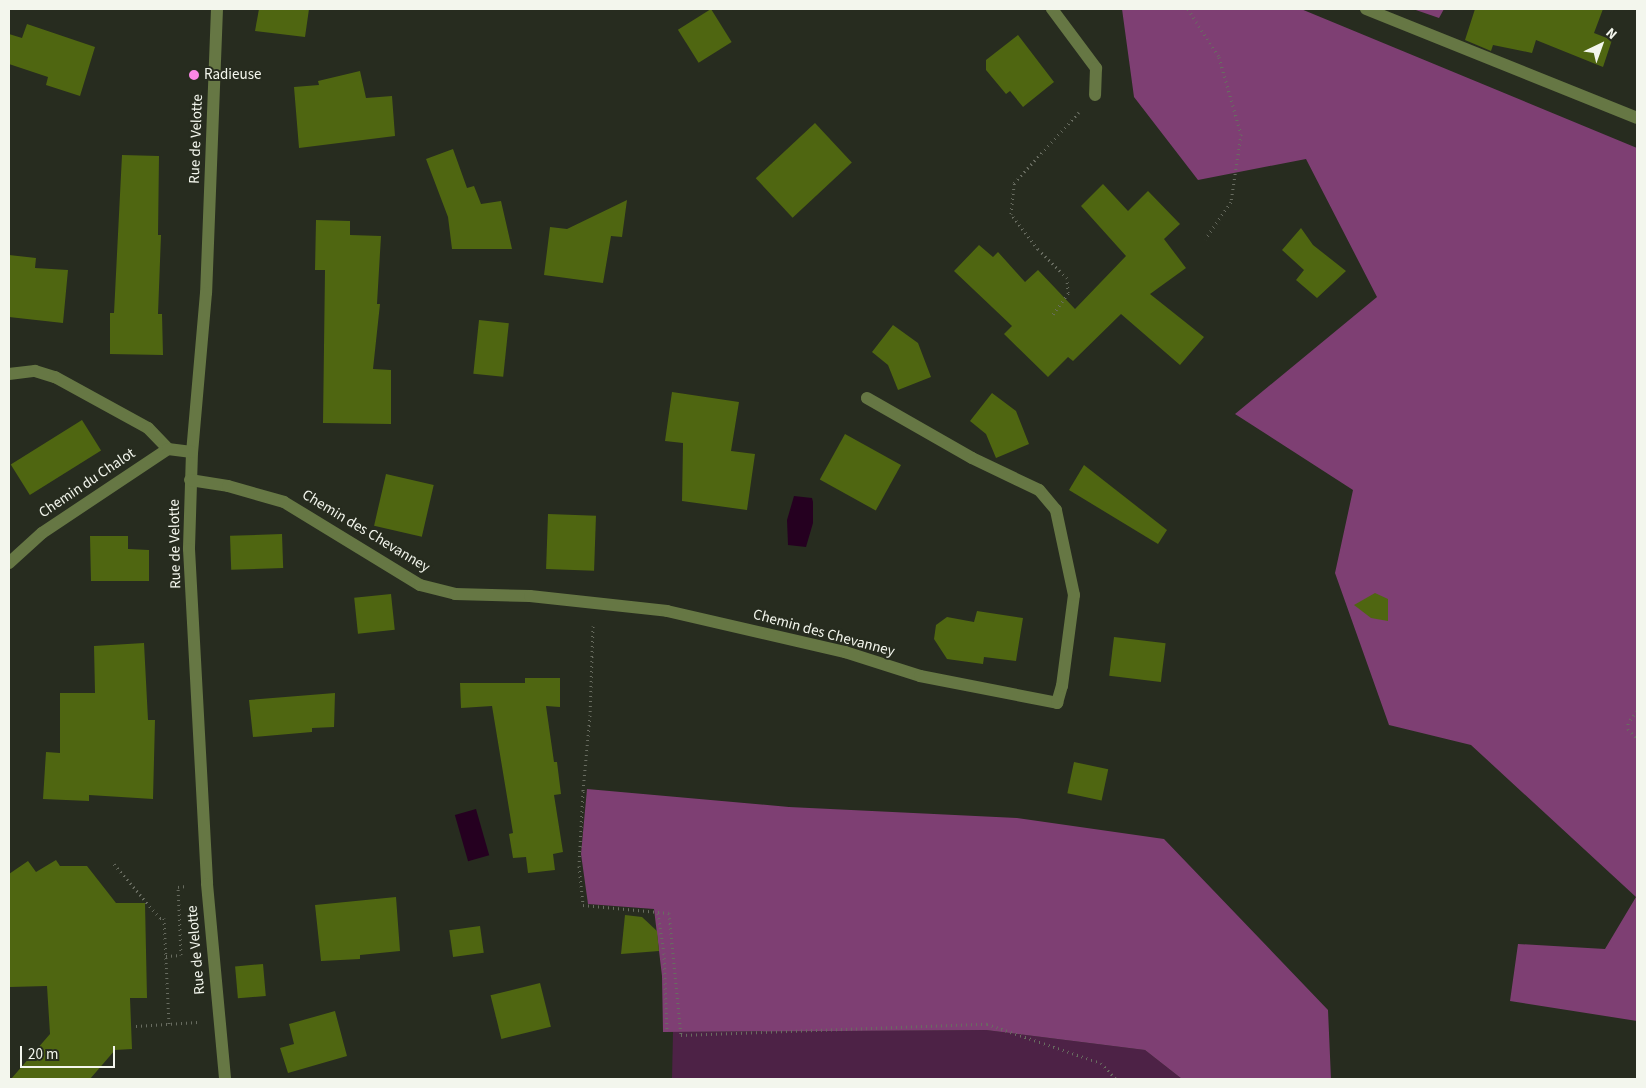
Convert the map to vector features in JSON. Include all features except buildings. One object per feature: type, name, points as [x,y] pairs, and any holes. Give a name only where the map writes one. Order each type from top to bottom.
[{"type":"street","name":"Rue de Velotte","points":[[217,9],[206,294],[190,480],[189,550],[207,884],[225,1079]]},
{"type":"street","points":[[1052,9],[1096,68],[1095,95]]},
{"type":"street","points":[[1366,9],[1637,118]]},
{"type":"street","points":[[9,374],[35,371],[55,377],[148,428],[168,449],[192,452]]},
{"type":"street","name":"Chemin des Chevanney","points":[[190,480],[228,486],[284,502],[420,585],[455,594],[530,596],[667,611],[845,652],[920,676],[1057,703],[1062,686],[1074,595],[1056,510],[1039,490],[972,458],[867,398]]},
{"type":"street","name":"Chemin du Chalot","points":[[9,564],[42,533],[168,449]]},
{"type":"path","points":[[1188,9],[1219,57],[1240,134],[1231,202],[1205,239]]},
{"type":"path","points":[[1053,314],[1068,292],[1067,278],[1038,250],[1011,214],[1014,183],[1095,95]]},
{"type":"path","points":[[594,603],[590,715],[579,866],[583,905],[670,913],[681,1035],[987,1024],[1102,1064],[1116,1079]]},
{"type":"path","points":[[1637,711],[1628,723],[1628,729],[1637,739]]},
{"type":"path","points":[[114,864],[160,918],[164,918],[170,1024]]},
{"type":"path","points":[[166,956],[182,955],[178,887],[207,884]]},
{"type":"path","points":[[658,913],[664,953],[667,1032]]},
{"type":"path","points":[[664,953],[673,952]]},
{"type":"path","points":[[136,1026],[219,1021]]},
{"type":"shaded area","points":[[1122,9],[1301,9],[1637,148],[1637,1021],[1510,1001],[1518,944],[1605,949],[1636,897],[1471,745],[1389,725],[1335,573],[1353,490],[1235,414],[1377,297],[1306,159],[1198,180],[1134,97]]},
{"type":"shaded area","points":[[1413,9],[1444,9],[1439,18]]},
{"type":"shaded area","points":[[794,496],[812,498],[813,502],[813,523],[806,547],[788,545],[787,520]]},
{"type":"shaded area","points":[[587,789],[789,807],[1017,818],[1164,839],[1328,1010],[1331,1079],[1182,1079],[1145,1050],[986,1030],[663,1032],[662,976],[654,909],[588,904],[581,854]]},
{"type":"shaded area","points":[[476,809],[489,855],[468,861],[455,815]]},
{"type":"shaded area","points":[[986,1030],[1145,1050],[1182,1079],[672,1079],[673,1032]]},
{"type":"place","name":"Radieuse","points":[[194,75]]}]
